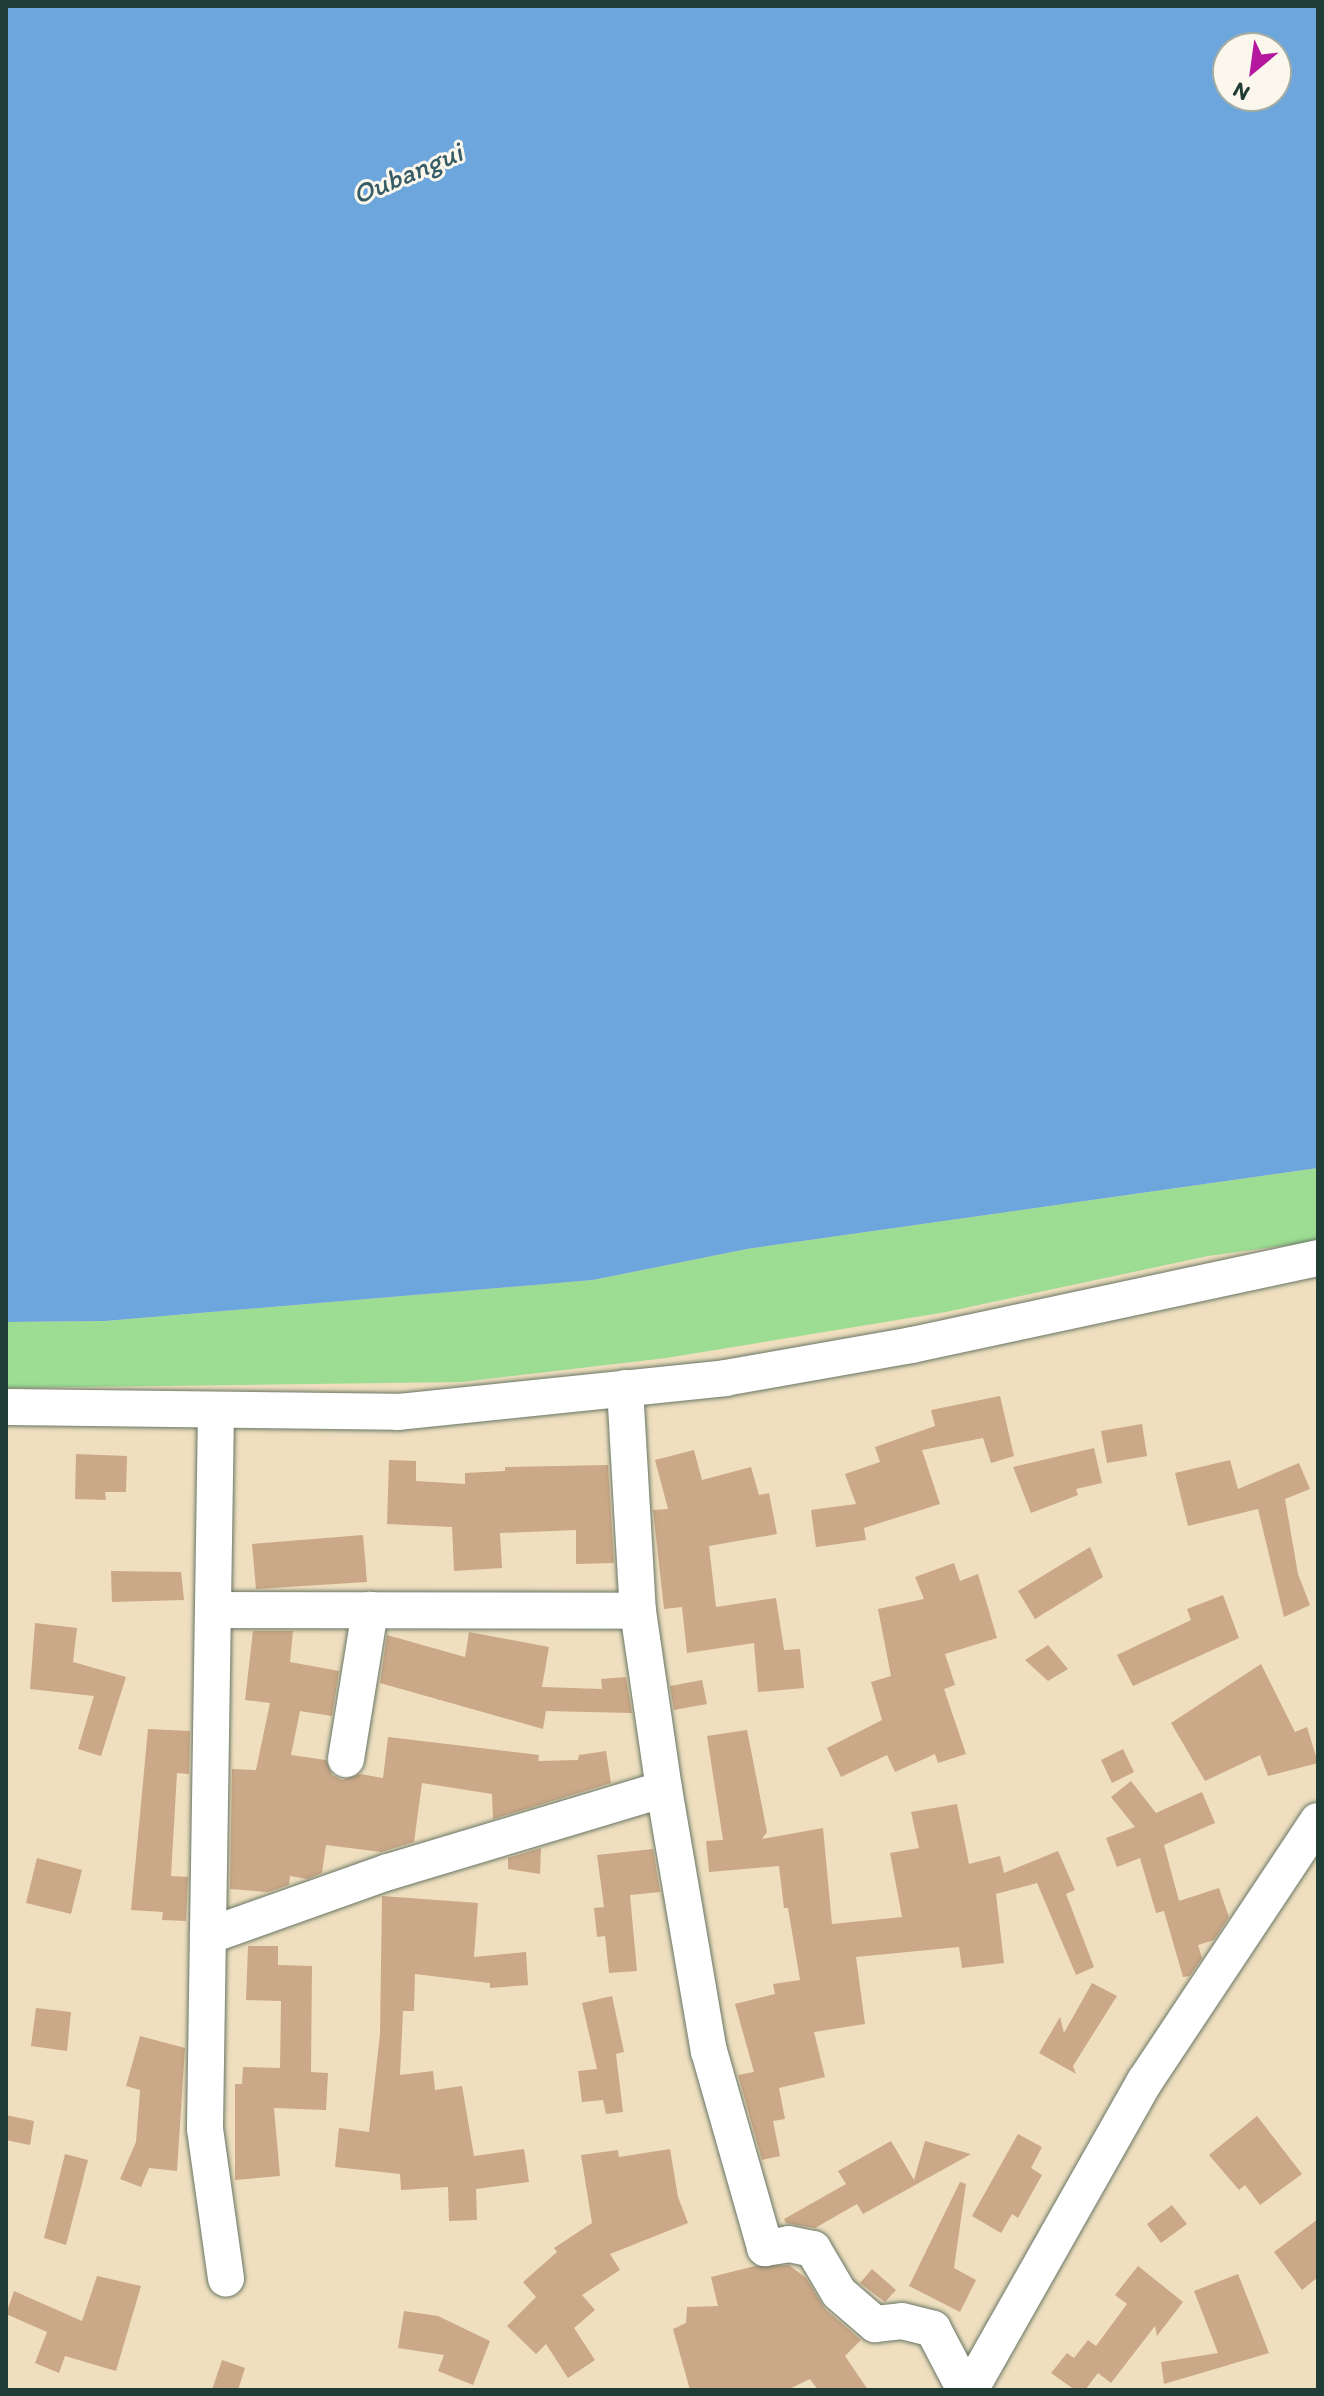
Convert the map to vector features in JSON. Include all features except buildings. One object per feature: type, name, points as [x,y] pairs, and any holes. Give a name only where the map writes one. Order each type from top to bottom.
[{"type":"street","points":[[6,1407],[398,1412],[725,1378],[912,1345],[1318,1258]]},
{"type":"street","points":[[625,1388],[638,1611],[664,1789],[709,2051],[765,2248],[789,2244],[813,2249],[839,2293],[875,2324],[902,2321],[933,2329],[967,2390]]},
{"type":"street","points":[[216,1410],[205,2129],[226,2279]]},
{"type":"street","points":[[213,1610],[638,1611]]},
{"type":"street","points":[[346,1759],[370,1610]]},
{"type":"street","points":[[208,1936],[388,1872],[664,1789]]},
{"type":"street","points":[[967,2390],[1145,2081],[1318,1821]]},
{"type":"green space","points":[[1318,1168],[1318,1241],[1208,1256],[946,1312],[666,1358],[462,1382],[6,1388],[6,1322],[105,1321],[593,1280],[747,1249]]},
{"type":"water","name":"Oubangui","points":[[6,6],[1318,6],[1318,1168],[747,1249],[593,1280],[105,1321],[6,1322]]}]
